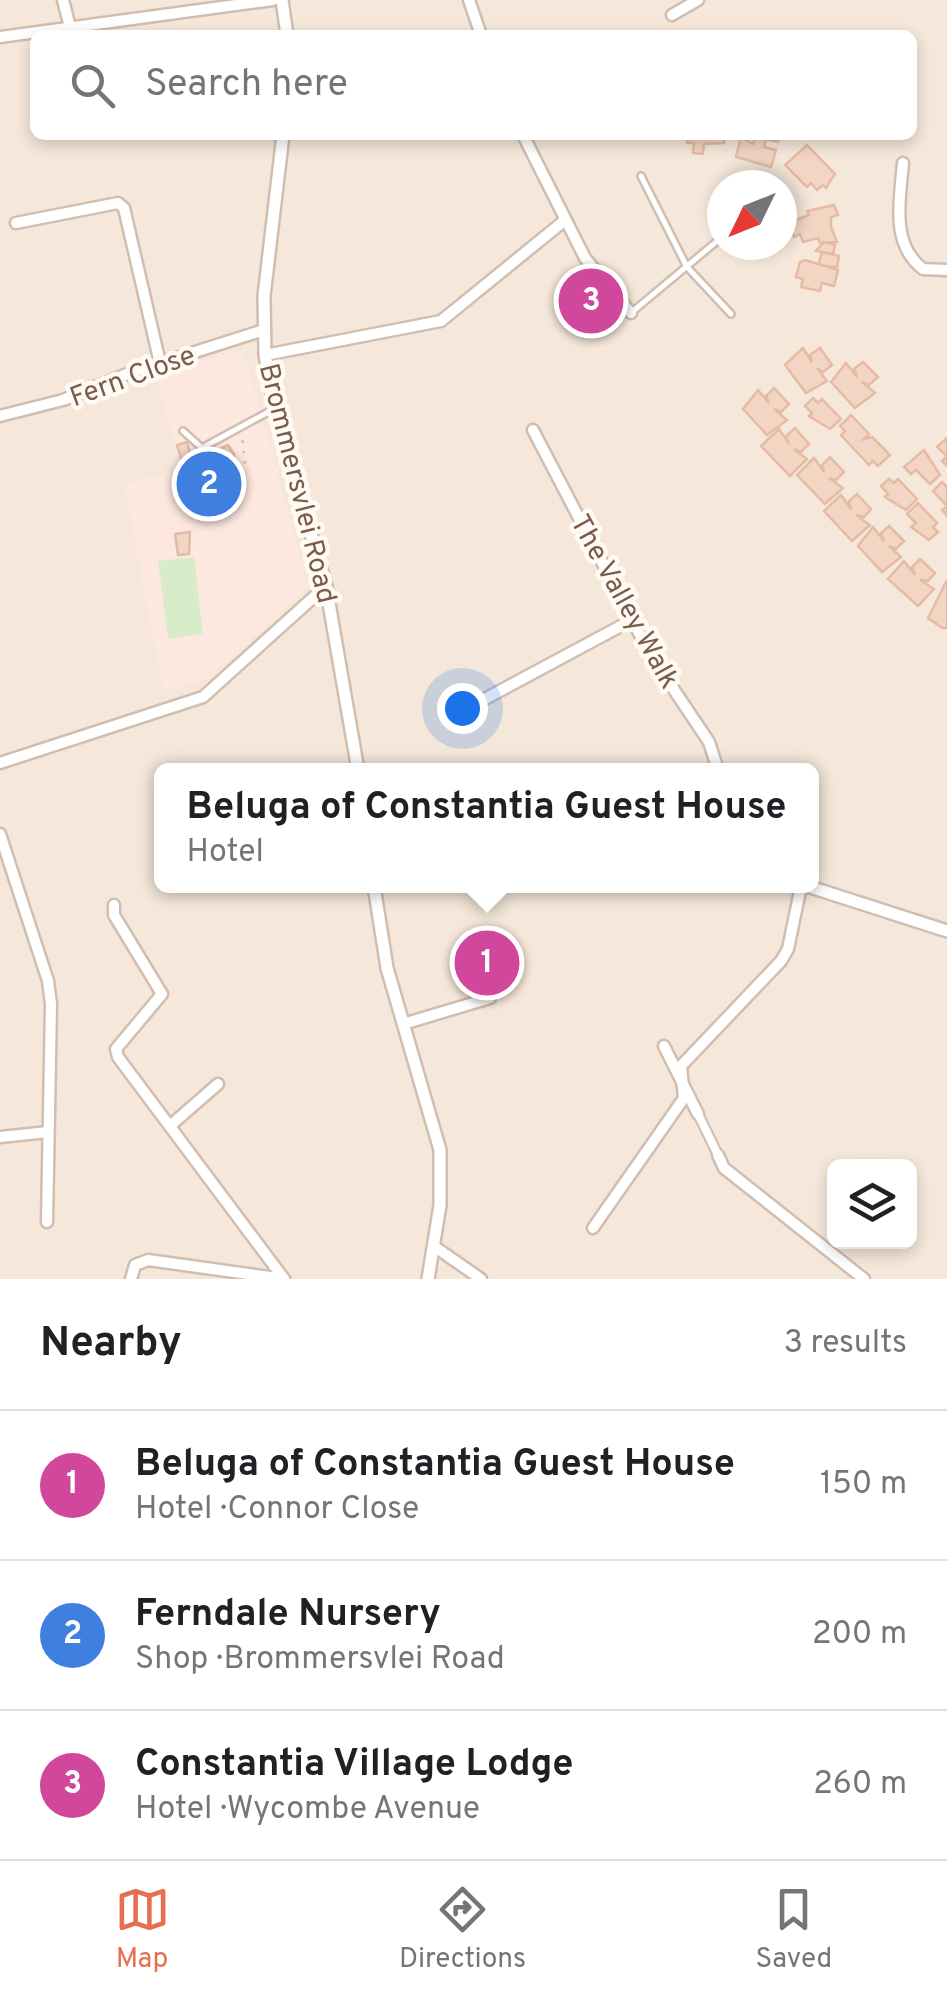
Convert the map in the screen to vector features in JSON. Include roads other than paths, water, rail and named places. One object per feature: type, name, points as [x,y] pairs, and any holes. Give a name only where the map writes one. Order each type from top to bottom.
[{"type":"street","points":[[64,0],[70,28]]},
{"type":"street","points":[[54,30],[274,0]]},
{"type":"street","points":[[282,0],[286,30]]},
{"type":"street","points":[[469,0],[479,30]]},
{"type":"street","points":[[672,15],[698,0]]},
{"type":"street","points":[[0,37],[30,33]]},
{"type":"street","name":"Brommersvlei Road","points":[[282,140],[264,296],[265,355],[275,409],[326,586],[357,763]]},
{"type":"street","points":[[525,140],[564,221],[596,275],[631,313]]},
{"type":"street","points":[[903,164],[898,223],[906,250],[923,268],[947,270]]},
{"type":"street","points":[[16,224],[118,203],[124,208],[160,363]]},
{"type":"street","points":[[265,355],[441,321],[564,221]]},
{"type":"street","name":"Fern Close","points":[[0,416],[63,400],[160,363],[264,330]]},
{"type":"street","name":"The Valley Walk","points":[[533,430],[632,620],[709,742],[716,763]]},
{"type":"street","points":[[0,763],[203,697],[326,586]]},
{"type":"street","points":[[468,708],[632,620]]},
{"type":"street","points":[[0,834],[48,981],[47,1222]]},
{"type":"street","points":[[819,891],[947,931]]},
{"type":"street","points":[[375,893],[381,940],[402,1024],[440,1150],[435,1247],[428,1279]]},
{"type":"street","points":[[593,1228],[684,1098],[681,1066],[788,949],[802,893]]},
{"type":"street","points":[[114,905],[114,915],[162,994],[116,1049],[284,1279]]},
{"type":"street","points":[[402,1024],[490,998]]},
{"type":"street","points":[[664,1046],[718,1155],[739,1180],[864,1279]]},
{"type":"street","points":[[171,1125],[218,1084]]},
{"type":"street","points":[[0,1136],[48,1132]]},
{"type":"street","points":[[435,1247],[481,1279]]},
{"type":"street","points":[[131,1279],[136,1265],[148,1260],[284,1279]]},
{"type":"lane","points":[[640,176],[687,267],[731,314]]},
{"type":"lane","points":[[631,313],[707,250]]},
{"type":"lane","points":[[183,431],[189,441],[202,448],[275,409]]},
{"type":"place","name":"Constantia Village Lodge","points":[[591,301]]},
{"type":"place","name":"Ferndale Nursery","points":[[209,484]]},
{"type":"place","name":"Beluga of Constantia Guest House","points":[[487,963]]}]
